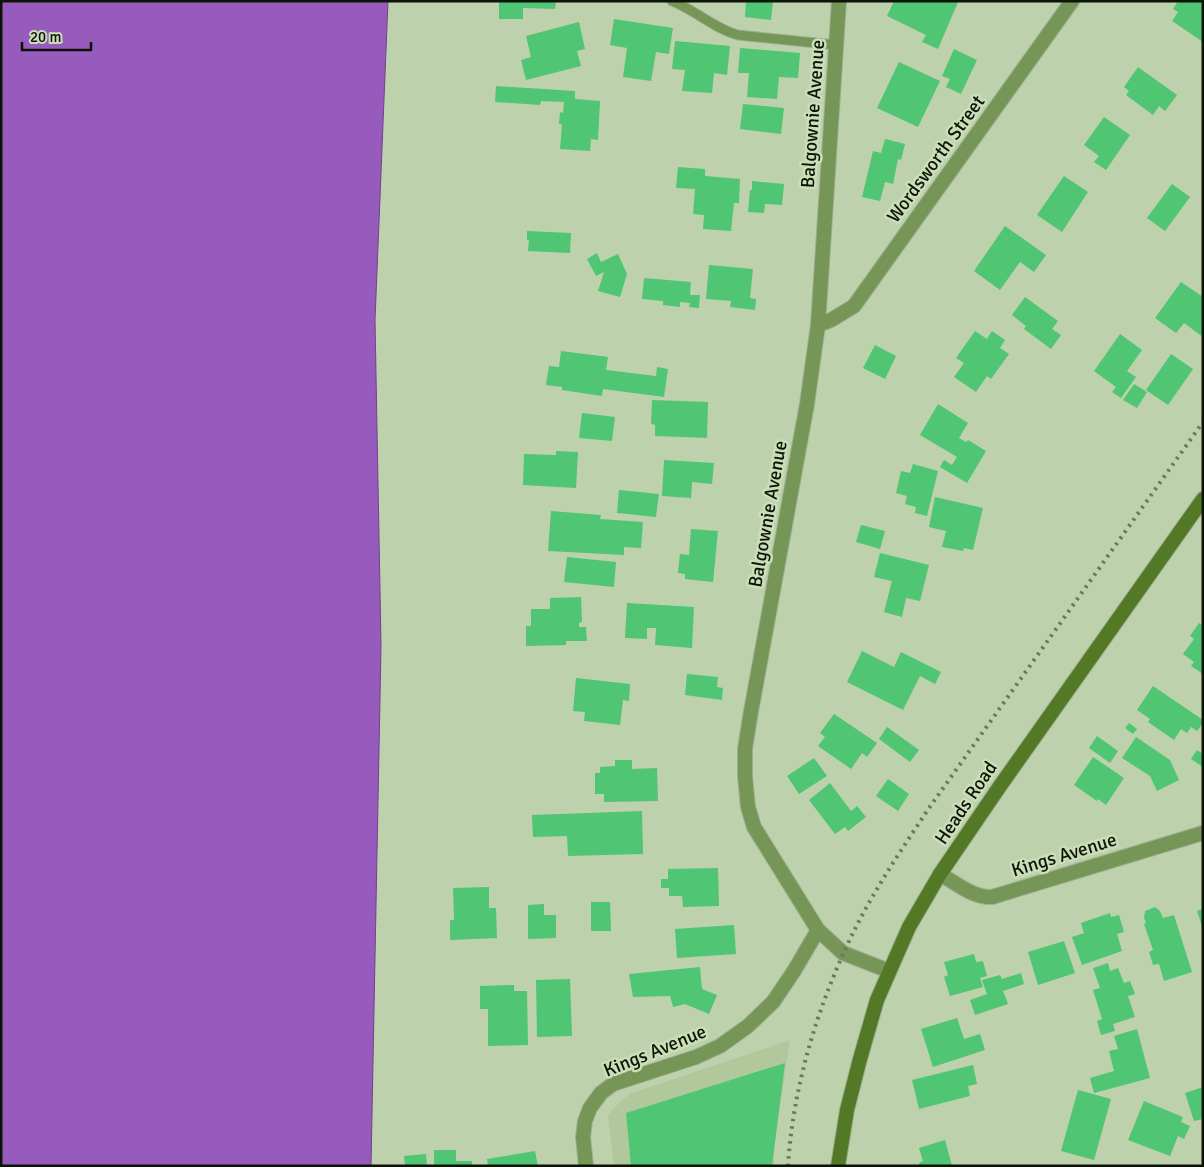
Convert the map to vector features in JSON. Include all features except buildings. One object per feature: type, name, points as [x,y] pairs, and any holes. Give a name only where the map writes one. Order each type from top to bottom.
[{"type":"main road","name":"Heads Road","points":[[838,1166],[847,1110],[877,1000],[909,928],[940,874],[1000,786],[1203,499]]},
{"type":"street","name":"Balgownie Avenue","points":[[839,1],[818,325],[806,404],[745,750],[745,776],[748,807],[754,827],[818,930],[843,953],[889,971]]},
{"type":"street","name":"Wordsworth Street","points":[[818,325],[831,320],[854,306],[1072,1]]},
{"type":"street","name":"Kings Avenue","points":[[940,874],[977,896],[992,897],[1203,833]]},
{"type":"street","name":"Kings Avenue","points":[[586,1166],[583,1137],[585,1121],[590,1108],[601,1093],[613,1084],[696,1057],[720,1046],[748,1026],[772,1002],[794,971],[818,930]]},
{"type":"lane","points":[[672,1],[725,30],[738,35],[836,45]]},
{"type":"shaded area","points":[[1,1],[388,1],[375,320],[381,646],[371,1166],[1,1166]]},
{"type":"shaded area","points":[[790,1040],[774,1147],[774,1166],[614,1166],[608,1116],[629,1094]]},
{"type":"railway","points":[[788,1166],[791,1135],[802,1073],[820,1012],[831,982],[865,910],[891,865],[929,808],[1203,422]]}]
